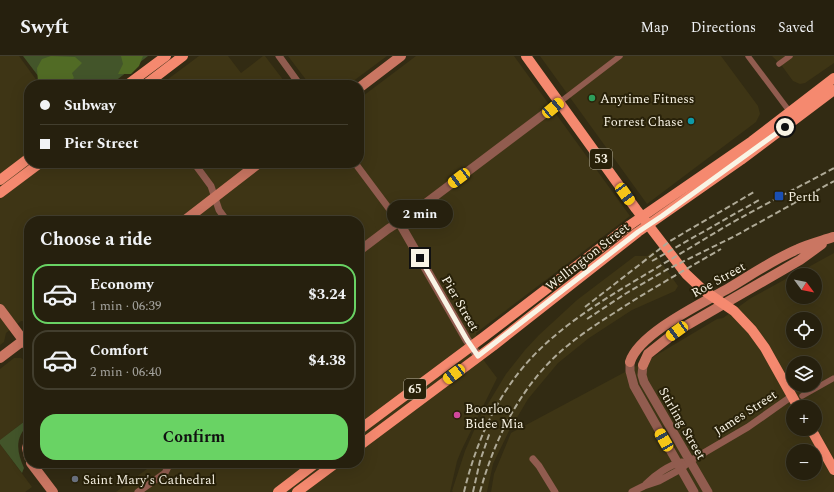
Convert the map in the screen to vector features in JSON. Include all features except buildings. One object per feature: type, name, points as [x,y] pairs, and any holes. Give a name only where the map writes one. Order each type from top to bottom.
[{"type":"main road","points":[[137,80],[166,56]]},
{"type":"main road","points":[[152,80],[183,56]]},
{"type":"main road","points":[[364,84],[401,56]]},
{"type":"main road","name":"53","points":[[526,56],[642,217],[681,267],[693,281],[734,311],[752,330],[797,396],[797,400]]},
{"type":"main road","name":"Wellington Street","points":[[364,426],[642,217],[752,141],[834,78]]},
{"type":"main road","name":"Wellington Street","points":[[364,442],[649,225],[741,160],[834,90]]},
{"type":"main road","points":[[0,180],[24,162]]},
{"type":"main road","points":[[0,193],[33,168]]},
{"type":"main road","points":[[190,216],[253,168]]},
{"type":"main road","name":"Roe Street","points":[[630,362],[634,353],[644,342],[672,321],[797,249],[833,236]]},
{"type":"main road","name":"Roe Street","points":[[643,365],[648,354],[677,331],[800,260],[833,236]]},
{"type":"main road","points":[[0,309],[24,337]]},
{"type":"main road","points":[[0,358],[24,343]]},
{"type":"main road","points":[[814,436],[834,470]]},
{"type":"main road","points":[[34,468],[48,490]]},
{"type":"main road","points":[[278,492],[309,468]]},
{"type":"main road","points":[[297,492],[329,468]]},
{"type":"street","points":[[278,56],[296,80]]},
{"type":"street","points":[[364,247],[414,212],[620,56]]},
{"type":"street","points":[[748,56],[787,108]]},
{"type":"street","points":[[779,64],[790,56]]},
{"type":"street","points":[[198,168],[212,186],[219,210],[223,216]]},
{"type":"street","name":"Pier Street","points":[[359,168],[399,222],[471,347],[478,356]]},
{"type":"street","name":"Stirling Street","points":[[630,362],[630,371],[634,386],[694,492]]},
{"type":"street","name":"Stirling Street","points":[[643,365],[642,375],[644,382],[708,492]]},
{"type":"street","points":[[797,396],[834,378]]},
{"type":"street","name":"James Street","points":[[632,492],[659,481],[679,466],[748,427],[797,396]]},
{"type":"street","points":[[662,413],[658,420],[664,433],[664,440]]},
{"type":"street","points":[[533,459],[555,492]]},
{"type":"street","points":[[138,492],[164,473],[167,468]]},
{"type":"shaded area","points":[[0,56],[19,56],[36,80],[24,80],[24,168],[364,168],[364,95],[416,56],[514,56],[630,216],[476,333],[482,358],[497,378],[457,461],[450,492],[116,492],[148,468],[364,468],[364,216],[24,216],[24,321],[21,321],[6,333],[4,342],[0,345]]},
{"type":"shaded area","points":[[199,56],[228,56],[241,73],[265,56],[283,80],[167,80]]},
{"type":"shaded area","points":[[288,56],[387,56],[355,80],[306,80]]},
{"type":"shaded area","name":"Forrest Chase","points":[[540,56],[721,56],[758,106],[760,114],[756,122],[647,204]]},
{"type":"shaded area","points":[[772,56],[834,56],[834,63],[805,83],[800,84],[793,81],[782,66]]},
{"type":"shaded area","points":[[653,251],[678,286],[675,291],[632,310],[589,338],[558,363],[528,399],[509,431],[493,464],[487,492],[453,492],[452,491],[465,451],[480,417],[506,374],[525,350],[577,300],[635,256],[647,256]]},
{"type":"shaded area","points":[[834,253],[834,492],[491,492],[494,474],[511,433],[655,356],[717,319],[723,318],[751,298],[786,279],[786,304],[822,304],[822,268],[807,268]]},
{"type":"shaded area","points":[[14,358],[21,358],[24,360],[24,422],[0,440],[0,369]]},
{"type":"shaded area","points":[[0,444],[32,487],[25,492],[0,492]]},
{"type":"green space","points":[[23,56],[148,56],[117,80],[41,80]]},
{"type":"green space","points":[[51,56],[75,57],[82,63],[72,73],[74,78],[71,80],[38,80],[37,68],[42,59]]},
{"type":"green space","points":[[121,56],[143,56],[139,66],[131,74],[118,74],[123,64]]},
{"type":"green space","points":[[24,422],[24,429],[18,445],[24,468],[22,473],[0,444],[0,440]]},
{"type":"railway","points":[[464,492],[480,441],[495,409],[514,379],[525,365],[555,335],[608,297],[728,225],[834,168]]},
{"type":"railway","points":[[587,319],[625,294],[666,270],[735,236],[834,181]]},
{"type":"railway","points":[[585,307],[670,241],[754,192]]},
{"type":"railway","points":[[652,261],[759,200]]},
{"type":"railway","points":[[480,492],[493,453],[510,416],[521,398],[546,366],[566,347],[600,322],[654,288],[721,249]]},
{"type":"railway","points":[[473,492],[480,461],[490,432]]},
{"type":"place","name":"Anytime Fitness","points":[[592,98]]},
{"type":"place","name":"Forrest Chase","points":[[691,121]]},
{"type":"place","name":"Perth","points":[[779,196]]},
{"type":"place","name":"Boorloo Bidee Mia","points":[[457,415]]},
{"type":"place","name":"Saint Mary's Cathedral","points":[[75,479]]},
{"type":"route","points":[[420,258],[467,340],[478,356],[505,337],[638,232],[741,160],[785,127]]}]
